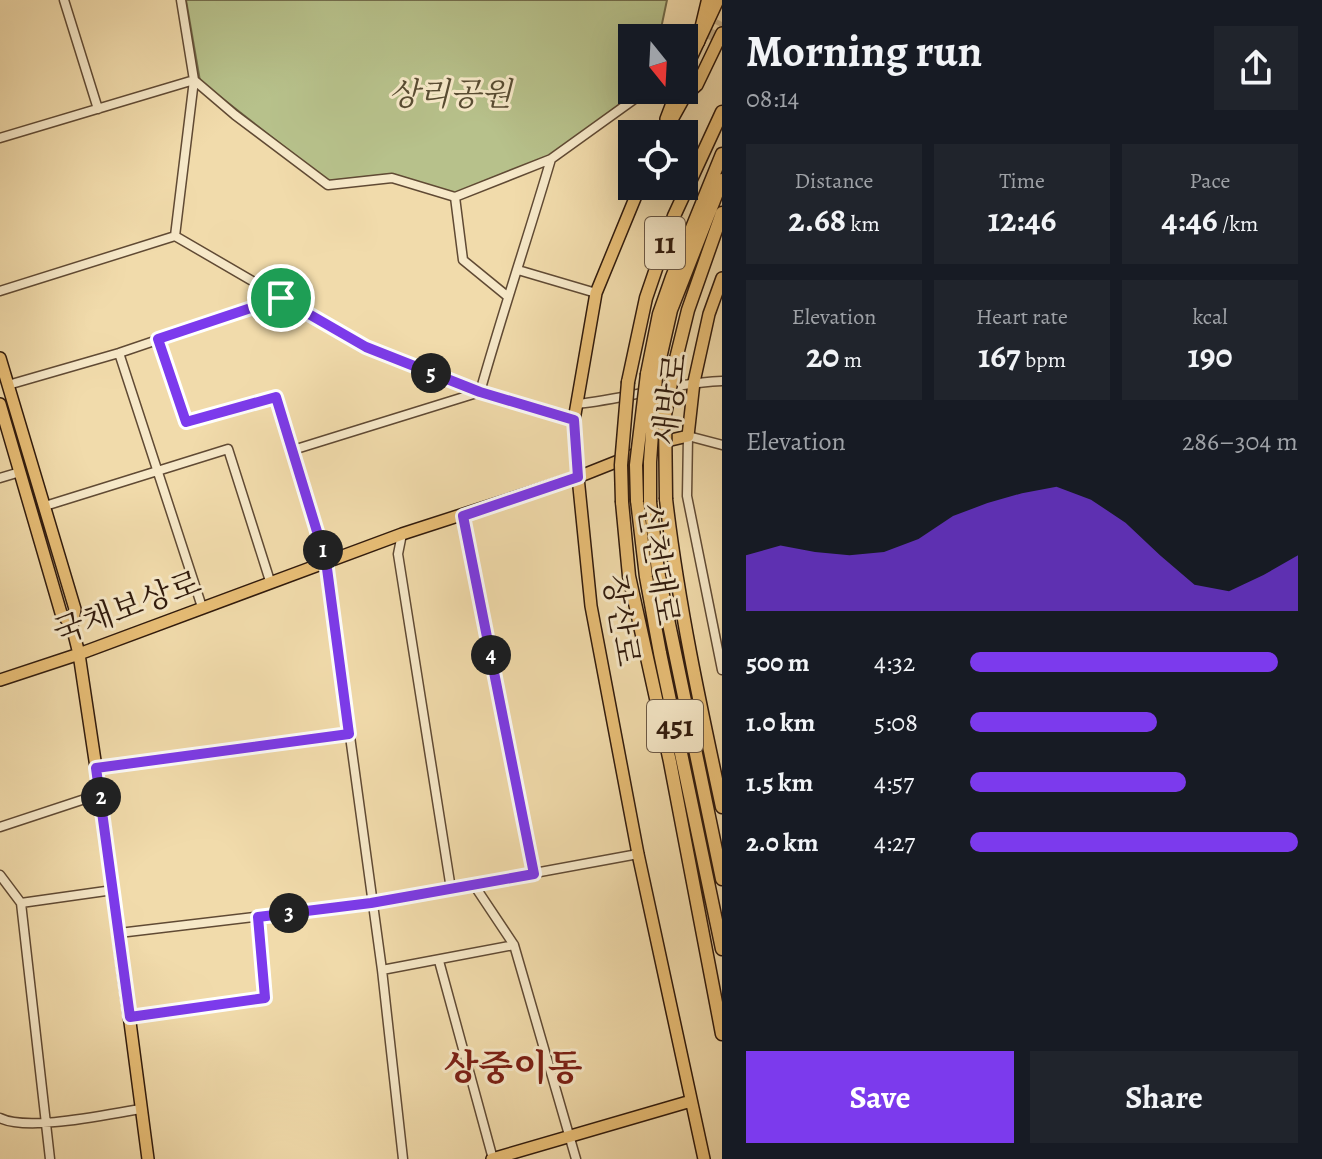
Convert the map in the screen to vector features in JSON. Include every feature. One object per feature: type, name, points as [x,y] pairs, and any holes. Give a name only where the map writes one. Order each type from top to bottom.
[{"type":"highway","points":[[698,42],[708,0]]},
{"type":"highway","name":"신천대로","points":[[722,112],[670,230],[646,298],[628,382],[621,465],[629,576],[670,762],[722,1034]]},
{"type":"highway","name":"451","points":[[722,154],[659,314],[652,375],[650,462],[644,501],[646,577],[722,949]]},
{"type":"highway","name":"451","points":[[652,375],[671,310],[722,180]]},
{"type":"highway","name":"신천대로","points":[[722,213],[688,310],[665,415],[666,499],[676,573],[722,807]]},
{"type":"highway","name":"451","points":[[644,501],[722,879]]},
{"type":"main road","points":[[698,42],[718,0]]},
{"type":"main road","points":[[698,83],[722,33]]},
{"type":"main road","name":"장산로","points":[[634,200],[596,293],[574,420],[578,477],[591,606],[638,854],[704,1159]]},
{"type":"main road","name":"새방로","points":[[688,436],[694,382],[716,310],[722,278]]},
{"type":"main road","points":[[0,358],[75,609],[72,626],[100,794],[148,1159]]},
{"type":"main road","points":[[0,404],[61,613],[72,626]]},
{"type":"main road","name":"국채보상로","points":[[0,680],[79,654],[402,534],[578,477],[688,436]]},
{"type":"main road","points":[[492,1159],[691,1101]]},
{"type":"street","points":[[64,0],[98,109]]},
{"type":"street","points":[[175,236],[194,80],[181,0]]},
{"type":"street","points":[[0,138],[194,80]]},
{"type":"street","points":[[194,80],[328,185],[392,178],[455,197],[551,159],[628,104]]},
{"type":"street","points":[[480,392],[551,159]]},
{"type":"street","points":[[455,197],[463,260],[507,296]]},
{"type":"street","points":[[0,291],[175,236],[366,347],[480,392],[574,420]]},
{"type":"street","points":[[518,270],[596,293]]},
{"type":"street","points":[[8,385],[119,353],[281,298]]},
{"type":"street","points":[[158,339],[186,422],[276,397],[293,450],[326,561],[382,970],[403,1159]]},
{"type":"street","points":[[119,353],[202,607]]},
{"type":"street","points":[[577,404],[694,382],[722,381]]},
{"type":"street","points":[[293,450],[480,392]]},
{"type":"street","points":[[688,436],[722,445]]},
{"type":"street","name":"새방로","points":[[688,436],[687,496],[722,670]]},
{"type":"street","points":[[45,506],[228,449],[270,581]]},
{"type":"street","points":[[0,478],[20,472]]},
{"type":"street","points":[[463,516],[534,874]]},
{"type":"street","points":[[402,534],[398,554],[451,889]]},
{"type":"street","points":[[96,768],[349,734]]},
{"type":"street","points":[[0,827],[100,794]]},
{"type":"street","points":[[119,933],[371,903],[638,854]]},
{"type":"street","points":[[0,875],[21,903],[50,1159]]},
{"type":"street","points":[[474,885],[514,945],[576,1159]]},
{"type":"street","points":[[21,903],[113,890]]},
{"type":"street","points":[[130,1017],[265,998],[258,917]]},
{"type":"street","points":[[382,970],[514,945]]},
{"type":"street","points":[[439,961],[492,1159]]},
{"type":"street","points":[[0,1118],[9,1122],[46,1123],[141,1109]]},
{"type":"green space","name":"상리공원","points":[[186,0],[667,0],[662,24],[618,24],[620,104],[550,156],[453,194],[392,174],[328,181],[200,81]]},
{"type":"tunnel","points":[[712,41],[722,22]]},
{"type":"district","name":"상중이동","points":[[513,1067]]},
{"type":"route","points":[[281,298],[366,347],[480,392],[574,420],[578,477],[463,516],[534,874],[418,896],[258,917],[265,998],[130,1017],[96,768],[349,734],[326,561],[276,397],[186,422],[158,339],[281,298]]}]
